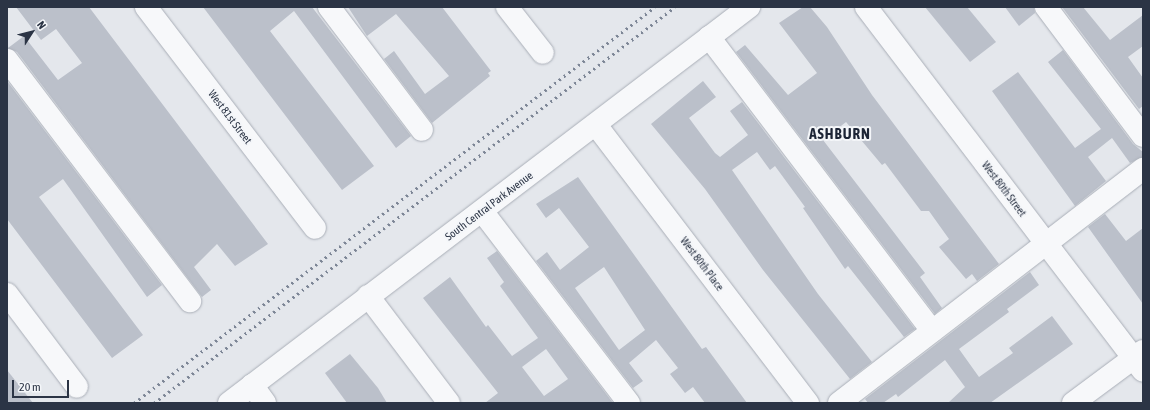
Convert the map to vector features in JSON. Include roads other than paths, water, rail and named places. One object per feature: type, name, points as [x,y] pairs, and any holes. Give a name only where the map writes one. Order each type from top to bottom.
[{"type":"street","name":"West 81st Street","points":[[146,7],[315,228]]},
{"type":"street","points":[[329,7],[422,130]]},
{"type":"street","points":[[507,7],[543,53]]},
{"type":"street","name":"South Central Park Avenue","points":[[229,403],[368,296],[596,125],[748,7]]},
{"type":"street","name":"West 80th Street","points":[[866,7],[1046,244],[1140,360]]},
{"type":"street","points":[[1046,7],[1143,136]]},
{"type":"street","points":[[710,38],[932,331]]},
{"type":"street","points":[[7,60],[190,301]]},
{"type":"street","name":"West 80th Place","points":[[596,125],[808,403]]},
{"type":"street","points":[[839,403],[1143,169]]},
{"type":"street","points":[[482,211],[629,403]]},
{"type":"street","points":[[7,294],[77,387]]},
{"type":"street","points":[[368,296],[449,403]]},
{"type":"street","points":[[1074,403],[1140,360]]},
{"type":"street","points":[[252,385],[265,403]]},
{"type":"railway","points":[[134,403],[655,7]]},
{"type":"railway","points":[[154,403],[675,7]]},
{"type":"district","name":"ASHBURN","points":[[840,134]]}]
